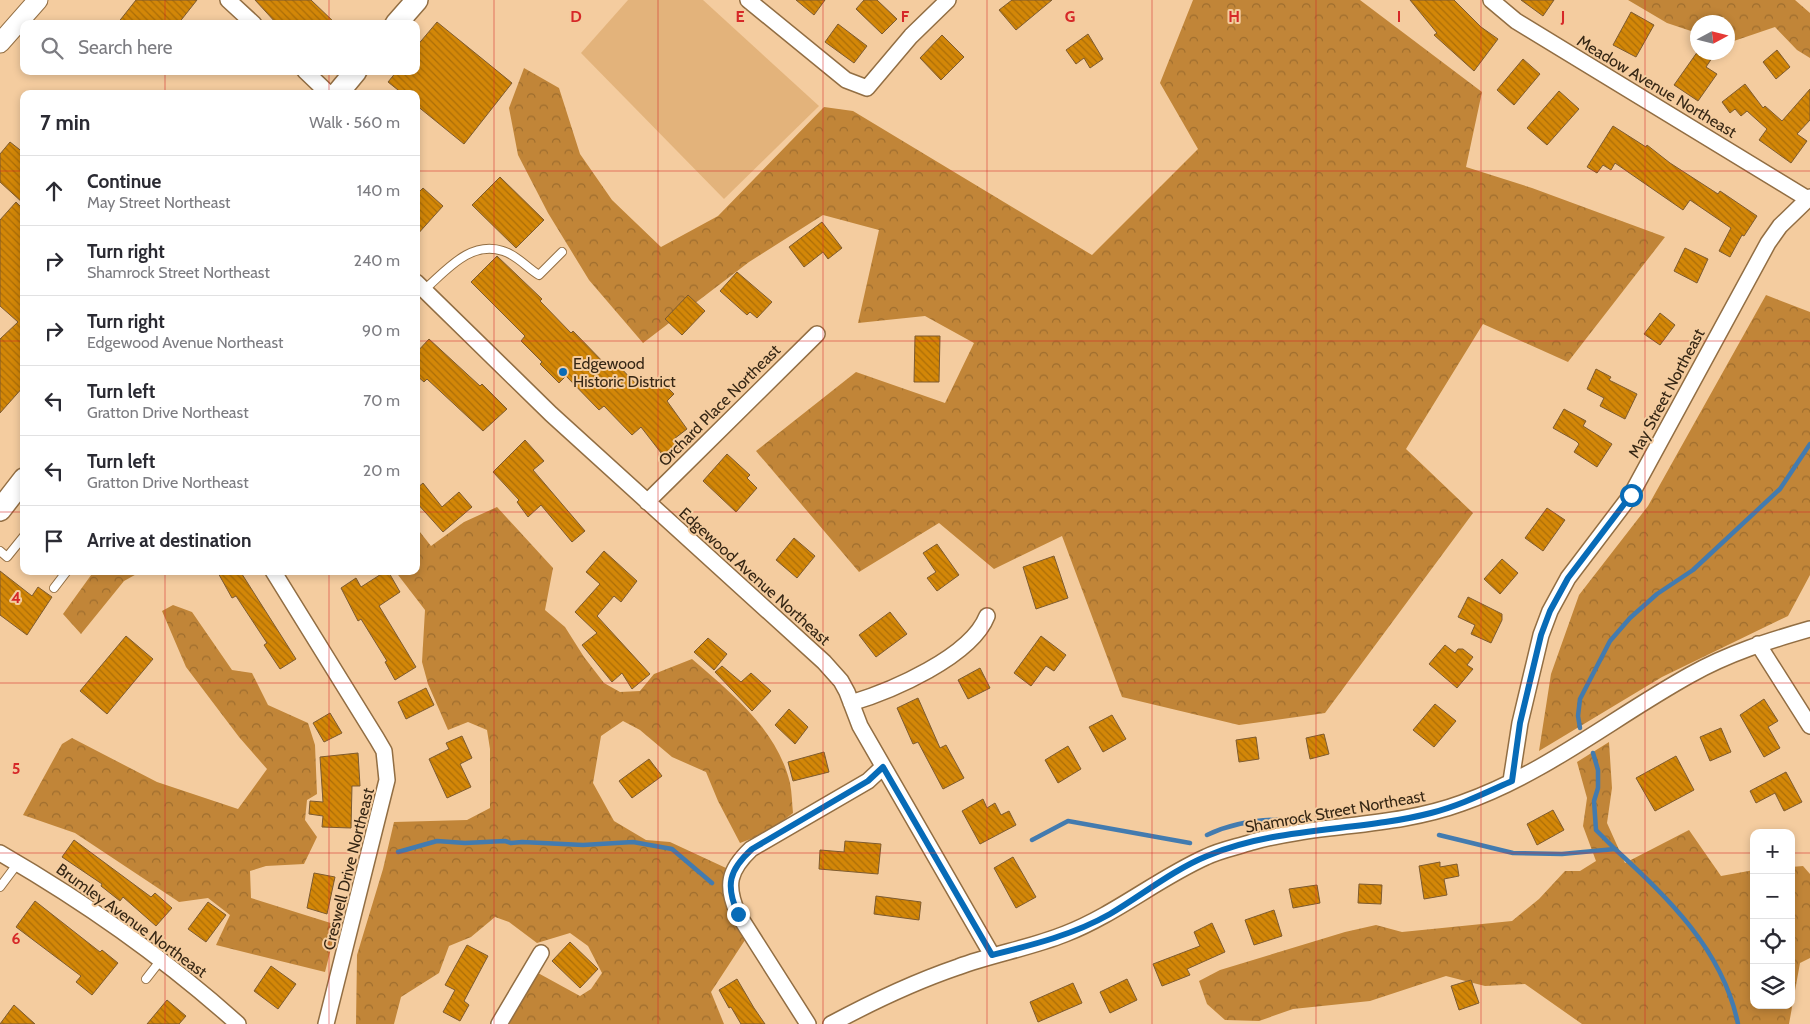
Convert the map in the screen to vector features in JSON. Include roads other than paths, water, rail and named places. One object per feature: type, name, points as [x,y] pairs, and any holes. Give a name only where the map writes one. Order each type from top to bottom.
[{"type":"main road","points":[[399,20],[416,0]]},
{"type":"main road","points":[[340,90],[353,75]]},
{"type":"main road","points":[[5,501],[20,484]]},
{"type":"street","points":[[20,20],[38,0]]},
{"type":"street","points":[[228,0],[250,20]]},
{"type":"street","points":[[748,0],[846,80],[867,88],[911,36],[948,0]]},
{"type":"street","name":"Meadow Avenue Northeast","points":[[1491,0],[1516,22],[1809,198]]},
{"type":"street","points":[[0,43],[20,20]]},
{"type":"street","points":[[309,75],[325,90]]},
{"type":"street","name":"May Street Northeast","points":[[1512,781],[1520,723],[1541,635],[1550,611],[1568,578],[1631,495],[1768,243],[1780,226],[1809,198]]},
{"type":"street","name":"Edgewood Avenue Northeast","points":[[420,286],[548,411],[824,662],[841,680],[860,726],[992,955]]},
{"type":"street","name":"Orchard Place Northeast","points":[[647,502],[817,334]]},
{"type":"street","name":"Creswell Drive Northeast","points":[[276,575],[384,751],[387,780],[326,1024]]},
{"type":"street","points":[[851,703],[901,685],[950,657],[974,638],[987,616]]},
{"type":"street","name":"Shamrock Street Northeast","points":[[831,1024],[896,992],[992,955],[1037,944],[1100,919],[1208,856],[1255,842],[1430,813],[1464,803],[1512,781],[1600,731],[1689,675],[1735,652],[1810,630]]},
{"type":"street","points":[[1758,644],[1810,726]]},
{"type":"street","points":[[808,1024],[738,914],[732,900],[732,874],[737,862],[752,849],[868,781],[883,767]]},
{"type":"street","name":"Brumley Avenue Northeast","points":[[0,853],[51,882],[200,990],[238,1024]]},
{"type":"street","points":[[499,1024],[541,953]]},
{"type":"lane","points":[[420,286],[463,255],[484,248],[504,251],[539,275],[562,252]]},
{"type":"lane","points":[[0,551],[7,557],[20,541]]},
{"type":"lane","points":[[54,588],[64,575]]},
{"type":"lane","points":[[0,887],[18,863]]},
{"type":"lane","points":[[146,979],[160,961]]},
{"type":"waterway","points":[[1580,728],[1578,716],[1580,699],[1610,641],[1630,618],[1657,594],[1693,570],[1780,489],[1810,444]]},
{"type":"waterway","points":[[1593,753],[1598,770],[1598,788],[1594,801],[1596,830],[1615,849]]},
{"type":"waterway","points":[[1032,840],[1068,821],[1190,843]]},
{"type":"waterway","points":[[1207,835],[1233,826],[1259,821],[1313,822]]},
{"type":"waterway","points":[[1439,835],[1513,853],[1562,854],[1615,849],[1673,906],[1691,927],[1720,972],[1731,997],[1738,1024]]},
{"type":"waterway","points":[[398,852],[437,841],[465,843],[505,841],[511,843],[583,845],[633,842],[672,849],[712,883]]},
{"type":"place","name":"Edgewood Historic District","points":[[563,372]]}]
